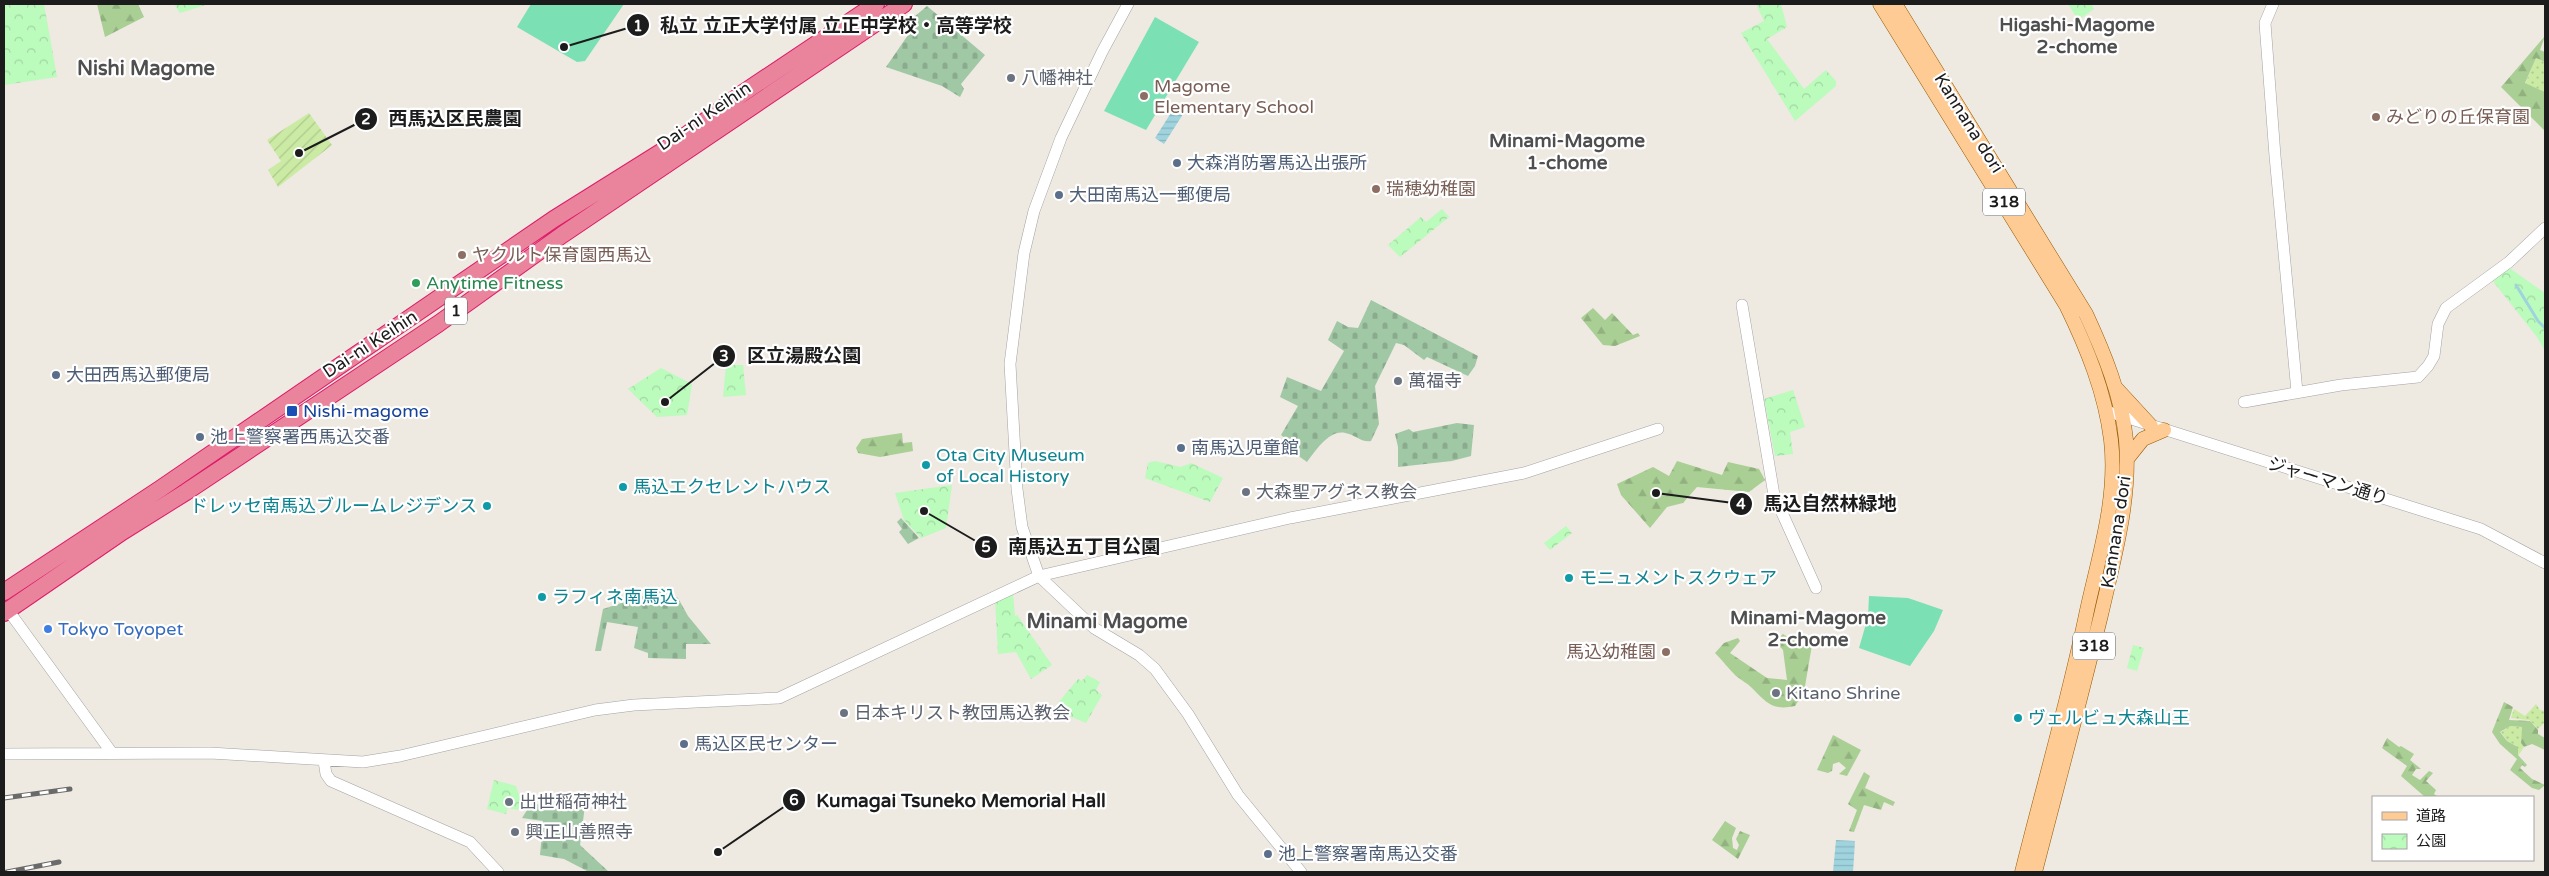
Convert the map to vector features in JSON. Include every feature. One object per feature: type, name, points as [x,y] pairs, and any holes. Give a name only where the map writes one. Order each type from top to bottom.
[{"type":"highway","name":"Dai-ni Keihin","points":[[4,592],[199,463],[554,219],[677,142],[743,93],[876,4]]},
{"type":"highway","name":"Dai-ni Keihin","points":[[6,612],[122,532],[186,492],[438,324],[562,235],[904,4]]},
{"type":"main road","name":"Kannana dori","points":[[1880,4],[2066,305],[2088,353],[2106,411],[2111,442],[2112,473],[2106,528],[2081,640],[2022,872]]},
{"type":"main road","name":"Kannana dori","points":[[1895,4],[2069,283],[2096,336],[2114,386],[2121,416],[2127,458],[2118,542],[2094,644],[2035,872]]},
{"type":"main road","points":[[2114,386],[2158,428],[2138,443],[2127,458]]},
{"type":"street","points":[[1128,4],[1102,52],[1061,138],[1034,211],[1022,264],[1010,364],[1021,518],[1027,545],[1039,576],[1094,628],[1139,655],[1155,669],[1188,714],[1238,796],[1301,872]]},
{"type":"street","points":[[2273,4],[2265,23],[2274,156],[2297,392]]},
{"type":"street","points":[[2244,402],[2384,379],[2418,376],[2428,366],[2434,356],[2438,324],[2446,308],[2509,262],[2545,228]]},
{"type":"street","points":[[1742,305],[1774,495],[1816,588]]},
{"type":"street","name":"ジャーマン通り","points":[[2106,411],[2482,529],[2545,563]]},
{"type":"street","points":[[4,754],[210,752],[324,761],[363,762],[386,759],[562,717],[634,705],[779,698],[979,602],[1039,576],[1290,518],[1524,473],[1658,429]]},
{"type":"street","points":[[6,612],[112,753]]},
{"type":"street","points":[[324,761],[326,774],[330,781],[470,842],[498,872]]},
{"type":"green space","points":[[4,4],[44,4],[57,77],[4,85]]},
{"type":"green space","points":[[97,4],[138,4],[144,17],[105,37]]},
{"type":"green space","points":[[174,4],[209,4],[180,13]]},
{"type":"green space","points":[[531,4],[624,4],[585,61],[577,62],[517,27]]},
{"type":"green space","points":[[1756,4],[1781,4],[1787,27],[1767,39],[1804,89],[1826,70],[1836,81],[1836,86],[1795,121],[1741,33],[1764,21]]},
{"type":"green space","points":[[2068,4],[2091,4],[2094,9],[2081,18],[2075,15]]},
{"type":"green space","points":[[927,6],[985,55],[961,84],[964,89],[960,97],[942,86],[886,67],[917,22],[914,17]]},
{"type":"green space","points":[[1155,17],[1199,42],[1146,130],[1104,111]]},
{"type":"green space","points":[[2545,36],[2540,50],[2545,52],[2545,62],[2536,58],[2525,83],[2545,92],[2545,131],[2501,87]]},
{"type":"green space","points":[[2536,58],[2545,62],[2545,92],[2525,84]]},
{"type":"green space","points":[[309,113],[332,145],[278,187],[268,170],[281,161],[267,140]]},
{"type":"green space","points":[[1442,209],[1449,217],[1400,257],[1388,245],[1421,217],[1426,222]]},
{"type":"green space","points":[[2508,267],[2545,293],[2545,351],[2537,337],[2492,280]]},
{"type":"green space","points":[[1371,300],[1478,356],[1475,366],[1468,376],[1427,357],[1424,360],[1404,345],[1396,343],[1375,386],[1379,424],[1371,441],[1362,440],[1342,432],[1336,433],[1330,436],[1315,451],[1307,462],[1293,452],[1296,447],[1281,435],[1298,406],[1280,397],[1287,377],[1321,391],[1344,351],[1328,340],[1337,321],[1348,327],[1358,328]]},
{"type":"green space","points":[[1593,308],[1605,320],[1612,313],[1633,335],[1638,333],[1640,336],[1615,346],[1603,345],[1581,318]]},
{"type":"green space","points":[[726,365],[743,365],[746,395],[723,397]]},
{"type":"green space","points":[[661,368],[692,384],[687,415],[657,417],[628,389]]},
{"type":"green space","points":[[1793,390],[1805,427],[1790,432],[1793,454],[1775,456],[1764,399]]},
{"type":"green space","points":[[1457,423],[1474,425],[1471,456],[1452,461],[1398,467],[1398,447],[1395,434],[1409,429],[1413,432]]},
{"type":"green space","points":[[902,433],[903,443],[912,442],[913,451],[880,457],[858,453],[856,448],[862,439]]},
{"type":"green space","points":[[1155,461],[1181,467],[1191,463],[1223,478],[1210,502],[1145,478],[1148,463]]},
{"type":"green space","points":[[1677,461],[1722,475],[1728,462],[1759,469],[1765,480],[1749,492],[1697,487],[1683,503],[1667,507],[1650,528],[1621,495],[1617,484],[1653,467],[1669,476]]},
{"type":"green space","points":[[952,485],[946,528],[921,538],[904,520],[895,493]]},
{"type":"green space","points":[[901,518],[919,538],[908,544],[899,532],[902,529],[897,522]]},
{"type":"green space","points":[[1566,526],[1572,533],[1550,550],[1544,543]]},
{"type":"green space","points":[[648,587],[678,598],[688,616],[711,644],[686,644],[686,659],[648,658],[648,653],[634,648],[638,627],[607,622],[601,651],[595,651],[603,609],[646,595]]},
{"type":"green space","points":[[1013,593],[1015,616],[1017,615],[1052,665],[1031,679],[1016,652],[998,654],[995,600]]},
{"type":"green space","points":[[1869,596],[1908,598],[1943,610],[1934,631],[1910,666],[1859,648],[1868,617]]},
{"type":"green space","points":[[1783,634],[1789,638],[1795,634],[1812,645],[1804,692],[1795,706],[1787,707],[1775,706],[1766,701],[1736,676],[1715,653],[1724,643],[1738,638],[1740,641],[1730,653],[1767,678],[1787,680],[1783,650],[1775,641]]},
{"type":"green space","points":[[2133,645],[2144,648],[2137,671],[2127,668]]},
{"type":"green space","points":[[1087,675],[1100,682],[1096,690],[1102,695],[1086,723],[1053,709],[1078,679],[1082,681]]},
{"type":"green space","points":[[2504,702],[2513,707],[2509,720],[2530,721],[2538,730],[2538,734],[2545,738],[2545,750],[2532,744],[2524,747],[2521,743],[2522,727],[2510,726],[2500,732],[2507,741],[2518,747],[2518,755],[2527,765],[2525,767],[2522,765],[2520,768],[2532,779],[2545,785],[2539,790],[2532,788],[2510,770],[2517,759],[2500,744],[2492,732]]},
{"type":"green space","points":[[2536,704],[2540,710],[2545,711],[2545,722],[2538,729],[2529,720],[2511,718],[2514,709],[2525,716]]},
{"type":"green space","points":[[2510,726],[2522,727],[2521,743],[2524,747],[2518,756],[2517,746],[2507,741],[2501,732]]},
{"type":"green space","points":[[1833,735],[1861,750],[1847,776],[1839,774],[1846,768],[1839,762],[1833,764],[1832,771],[1828,773],[1817,770]]},
{"type":"green space","points":[[2387,738],[2399,747],[2401,746],[2414,754],[2410,760],[2421,769],[2416,769],[2412,775],[2420,780],[2429,771],[2433,773],[2426,781],[2436,790],[2434,794],[2437,796],[2424,796],[2401,776],[2407,766],[2382,748]]},
{"type":"green space","points":[[1864,772],[1870,776],[1865,788],[1895,802],[1893,806],[1884,802],[1881,810],[1864,805],[1854,832],[1849,831],[1857,810],[1848,804]]},
{"type":"green space","points":[[494,780],[516,786],[521,801],[518,810],[508,808],[506,814],[487,809]]},
{"type":"green space","points":[[531,804],[585,805],[580,845],[609,872],[589,872],[564,859],[540,855],[543,821],[522,818]]},
{"type":"green space","points":[[1725,821],[1736,828],[1732,838],[1733,848],[1737,850],[1739,845],[1736,839],[1740,831],[1750,835],[1738,859],[1712,840]]},
{"type":"water","points":[[1176,105],[1185,111],[1164,144],[1155,138]]},
{"type":"water","points":[[1836,840],[1855,841],[1853,872],[1833,872]]},
{"type":"waterway","points":[[2516,285],[2538,321],[2545,328]]},
{"type":"railway","points":[[4,798],[70,789]]},
{"type":"railway","points":[[7,872],[59,862]]},
{"type":"place","name":"私立 立正大学付属 立正中学校・高等学校","points":[[564,47]]},
{"type":"place","name":"八幡神社","points":[[1011,78]]},
{"type":"place","name":"Magome Elementary School","points":[[1144,96]]},
{"type":"place","name":"みどりの丘保育園","points":[[2376,117]]},
{"type":"place","name":"西馬込区民農園","points":[[299,153]]},
{"type":"place","name":"大森消防署馬込出張所","points":[[1177,163]]},
{"type":"place","name":"瑞穂幼稚園","points":[[1376,189]]},
{"type":"place","name":"大田南馬込一郵便局","points":[[1059,195]]},
{"type":"place","name":"ヤクルト保育園西馬込","points":[[462,255]]},
{"type":"place","name":"Anytime Fitness","points":[[416,283]]},
{"type":"place","name":"大田西馬込郵便局","points":[[56,375]]},
{"type":"place","name":"萬福寺","points":[[1398,381]]},
{"type":"place","name":"区立湯殿公園","points":[[665,402]]},
{"type":"place","name":"Nishi-magome","points":[[292,411]]},
{"type":"place","name":"池上警察署西馬込交番","points":[[200,437]]},
{"type":"place","name":"南馬込児童館","points":[[1181,448]]},
{"type":"place","name":"Ota City Museum of Local History","points":[[926,465]]},
{"type":"place","name":"馬込エクセレントハウス","points":[[623,487]]},
{"type":"place","name":"大森聖アグネス教会","points":[[1246,492]]},
{"type":"place","name":"馬込自然林緑地","points":[[1656,493]]},
{"type":"place","name":"ドレッセ南馬込ブルームレジデンス","points":[[487,506]]},
{"type":"place","name":"南馬込五丁目公園","points":[[924,511]]},
{"type":"place","name":"モニュメントスクウェア","points":[[1569,578]]},
{"type":"place","name":"ラフィネ南馬込","points":[[542,597]]},
{"type":"place","name":"Tokyo Toyopet","points":[[48,629]]},
{"type":"place","name":"馬込幼稚園","points":[[1666,652]]},
{"type":"place","name":"Kitano Shrine","points":[[1776,693]]},
{"type":"place","name":"日本キリスト教団馬込教会","points":[[844,713]]},
{"type":"place","name":"ヴェルビュ大森山王","points":[[2018,718]]},
{"type":"place","name":"馬込区民センター","points":[[684,744]]},
{"type":"place","name":"出世稲荷神社","points":[[509,802]]},
{"type":"place","name":"興正山善照寺","points":[[515,832]]},
{"type":"place","name":"Kumagai Tsuneko Memorial Hall","points":[[718,852]]},
{"type":"place","name":"池上警察署南馬込交番","points":[[1268,854]]},
{"type":"district","name":"Higashi-Magome 2-chome","points":[[2077,36]]},
{"type":"district","name":"Nishi Magome","points":[[146,69]]},
{"type":"district","name":"Minami-Magome 1-chome","points":[[1567,152]]},
{"type":"district","name":"Minami Magome","points":[[1107,622]]},
{"type":"district","name":"Minami-Magome 2-chome","points":[[1808,629]]}]
